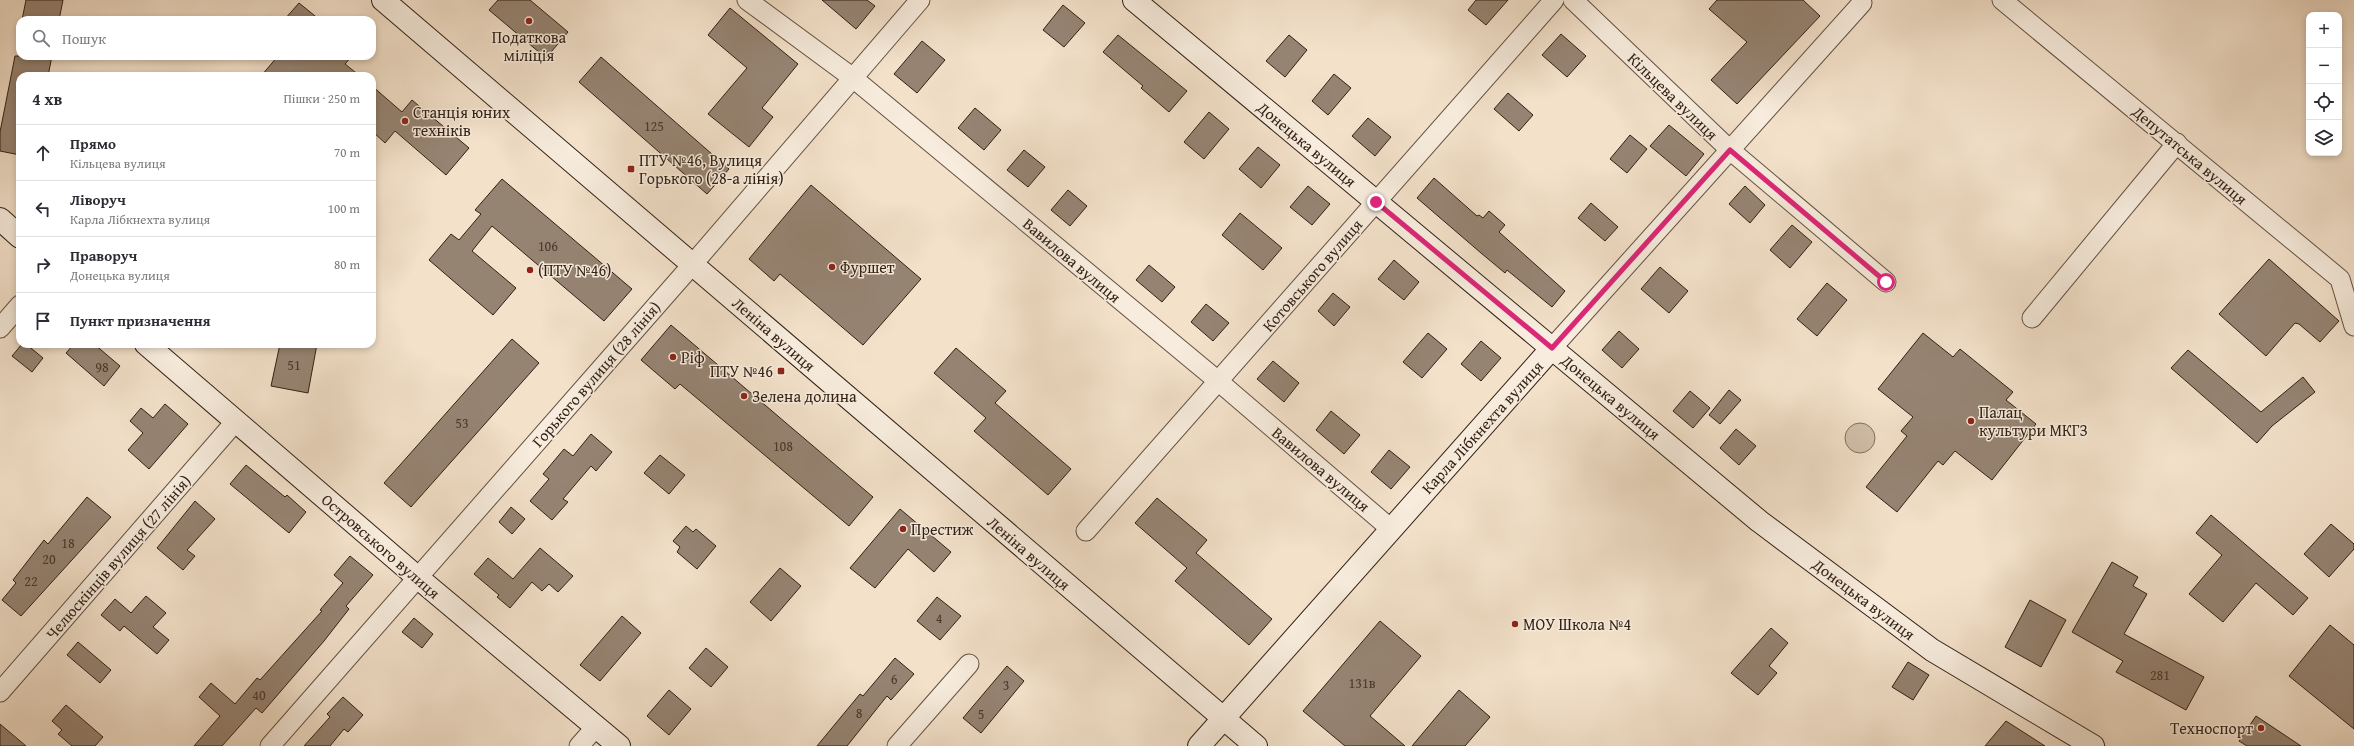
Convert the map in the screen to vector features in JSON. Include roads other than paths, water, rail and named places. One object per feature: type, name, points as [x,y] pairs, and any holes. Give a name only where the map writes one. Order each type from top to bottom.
[{"type":"street","name":"Леніна вулиця","points":[[383,0],[1256,746]]},
{"type":"street","name":"Вавилова вулиця","points":[[747,0],[853,78],[1218,381],[1391,529]]},
{"type":"street","name":"Горького вулиця (28 лiнiя)","points":[[270,746],[692,265],[920,0]]},
{"type":"street","name":"Донецька вулиця","points":[[1134,0],[1759,521],[1926,645],[2093,746]]},
{"type":"street","name":"Котовського вулиця","points":[[1086,531],[1554,0]]},
{"type":"street","name":"Кільцева вулиця","points":[[1573,0],[1730,150],[1886,282]]},
{"type":"street","name":"Депутатська вулиця","points":[[2002,0],[2340,279],[2354,326]]},
{"type":"street","name":"Карла Лібкнехта вулиця","points":[[1198,746],[1552,348],[1862,3]]},
{"type":"street","points":[[2032,318],[2177,143]]},
{"type":"street","points":[[0,219],[16,233]]},
{"type":"street","points":[[0,328],[16,310]]},
{"type":"street","name":"Островського вулиця","points":[[151,348],[417,577],[619,746]]},
{"type":"street","name":"Челюскінців вулиця (27 лiнiя)","points":[[0,692],[236,421]]},
{"type":"street","points":[[897,746],[969,664]]},
{"type":"street","points":[[579,746],[596,727]]},
{"type":"place","name":"Податкова міліція","points":[[529,21]]},
{"type":"place","name":"Станція юних техніків","points":[[405,121]]},
{"type":"place","name":"ПТУ №46, Вулиця Горького (28-а лінія)","points":[[631,169]]},
{"type":"place","name":"Фуршет","points":[[832,267]]},
{"type":"place","name":"(ПТУ №46)","points":[[530,270]]},
{"type":"place","name":"Ріф","points":[[673,357]]},
{"type":"place","name":"ПТУ №46","points":[[781,371]]},
{"type":"place","name":"Зелена долина","points":[[744,396]]},
{"type":"place","name":"Палац культури МКГЗ","points":[[1971,421]]},
{"type":"place","name":"Престиж","points":[[903,529]]},
{"type":"place","name":"МОУ Школа №4","points":[[1515,624]]},
{"type":"place","name":"Техноспорт","points":[[2261,728]]}]
